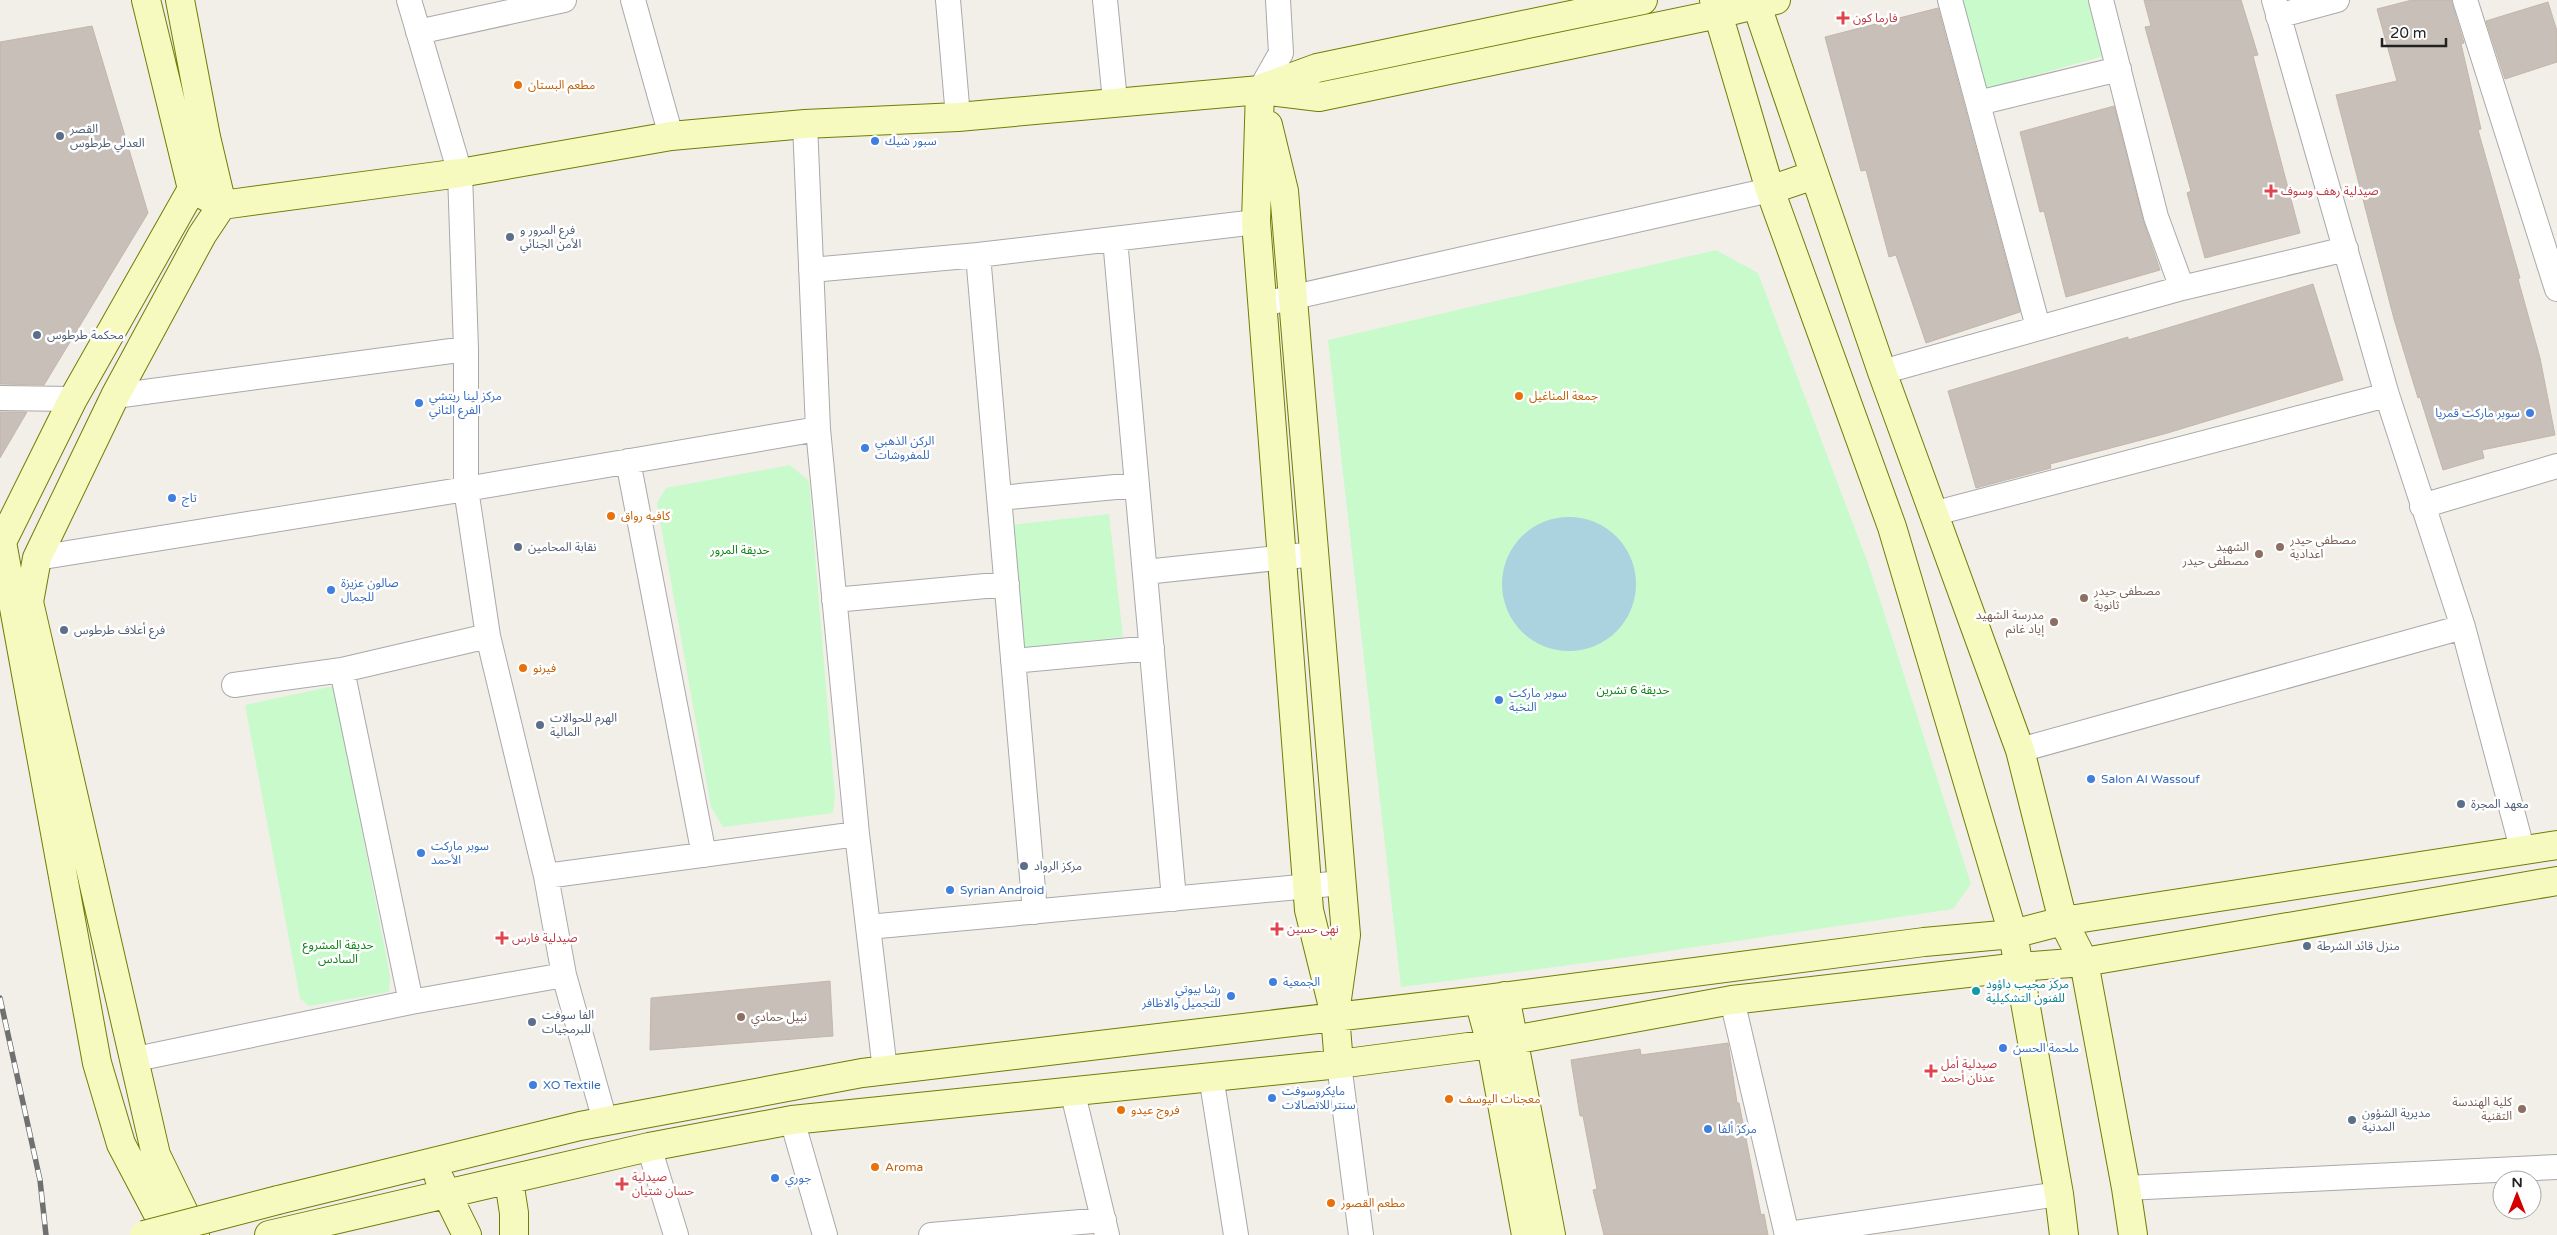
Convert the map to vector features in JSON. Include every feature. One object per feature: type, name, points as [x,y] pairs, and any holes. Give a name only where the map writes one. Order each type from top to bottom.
[{"type":"main road","points":[[146,0],[192,189],[74,399],[2,542],[97,1064],[121,1144],[169,1235]]},
{"type":"main road","points":[[180,0],[206,137],[222,205],[202,235],[115,396],[37,558],[29,602],[136,1059],[156,1154],[195,1235]]},
{"type":"main road","points":[[1260,90],[1317,68],[1636,1]]},
{"type":"main road","points":[[192,189],[222,205],[460,173],[671,136],[805,124],[958,117],[1115,101],[1260,90],[1319,97],[1716,7],[1763,2],[1814,175],[1932,514],[2020,750],[2063,922],[2084,962],[2133,1235]]},
{"type":"main road","points":[[1716,7],[1770,190],[1892,527],[2013,934],[2059,1194],[2064,1235]]},
{"type":"main road","points":[[1260,90],[1256,222],[1309,910],[1335,1015],[1339,1064]]},
{"type":"main road","points":[[1260,90],[1284,191],[1342,883],[1346,935],[1335,1015]]},
{"type":"main road","points":[[1770,190],[1814,175]]},
{"type":"main road","points":[[1892,527],[1932,514]]},
{"type":"main road","points":[[2,542],[37,558]]},
{"type":"main road","points":[[144,1235],[431,1161],[605,1121],[885,1070],[1335,1015],[1478,1000],[1924,942],[2013,934],[2063,922],[2523,852],[2557,845]]},
{"type":"main road","points":[[276,1233],[509,1181],[649,1147],[792,1120],[1339,1064],[1502,1041],[1732,1000],[2020,967],[2084,962],[2557,881]]},
{"type":"main road","points":[[1505,996],[1502,1041],[1526,1235]]},
{"type":"main road","points":[[1478,1000],[1502,1041],[1551,1235]]},
{"type":"main road","points":[[431,1161],[467,1235]]},
{"type":"main road","points":[[509,1181],[514,1213],[514,1235]]},
{"type":"street","points":[[410,0],[460,173],[466,349],[466,489],[488,636],[546,876],[564,975],[605,1121]]},
{"type":"street","points":[[418,32],[564,0]]},
{"type":"street","points":[[633,0],[671,136]]},
{"type":"street","points":[[948,0],[958,117]]},
{"type":"street","points":[[1105,0],[1115,101]]},
{"type":"street","points":[[1260,90],[1281,53],[1278,0]]},
{"type":"street","points":[[1950,0],[2038,327]]},
{"type":"street","points":[[2101,0],[2156,217],[2182,288]]},
{"type":"street","points":[[2337,0],[2276,8],[2387,395],[2463,627],[2523,852]]},
{"type":"street","points":[[2465,0],[2557,289]]},
{"type":"street","points":[[1978,103],[2119,69]]},
{"type":"street","points":[[805,124],[818,429],[857,834],[885,1070]]},
{"type":"street","points":[[1263,304],[1770,190]]},
{"type":"street","points":[[811,270],[978,255],[1256,222]]},
{"type":"street","points":[[1115,239],[1174,899]]},
{"type":"street","points":[[1882,372],[2182,288],[2346,248]]},
{"type":"street","points":[[978,255],[1035,912]]},
{"type":"street","points":[[115,396],[466,349]]},
{"type":"street","points":[[1932,514],[2387,395]]},
{"type":"street","points":[[0,398],[74,399]]},
{"type":"street","points":[[37,558],[466,489],[818,429]]},
{"type":"street","points":[[628,461],[704,855]]},
{"type":"street","points":[[2422,506],[2557,466]]},
{"type":"street","points":[[999,498],[1137,486]]},
{"type":"street","points":[[1145,572],[1314,554]]},
{"type":"street","points":[[834,600],[1007,584]]},
{"type":"street","points":[[2020,750],[2463,627]]},
{"type":"street","points":[[234,685],[342,670],[488,636]]},
{"type":"street","points":[[1013,661],[1152,648]]},
{"type":"street","points":[[342,670],[411,1002]]},
{"type":"street","points":[[546,876],[857,834]]},
{"type":"street","points":[[868,927],[1342,883]]},
{"type":"street","points":[[136,1059],[411,1002],[564,975]]},
{"type":"street","points":[[1732,1000],[1787,1235],[2059,1194]]},
{"type":"street","points":[[1339,1064],[1362,1235]]},
{"type":"street","points":[[1211,1076],[1236,1235]]},
{"type":"street","points":[[931,1235],[1106,1228],[1072,1090]]},
{"type":"street","points":[[792,1120],[825,1235]]},
{"type":"street","points":[[649,1147],[676,1235]]},
{"type":"street","points":[[2126,1188],[2557,1167]]},
{"type":"green space","points":[[1960,0],[2092,0],[2107,55],[1985,89]]},
{"type":"green space","name":"حديقة 6 تشرين","points":[[1716,250],[1758,273],[1869,566],[1971,884],[1953,909],[1615,959],[1401,987],[1328,340]]},
{"type":"green space","name":"حديقة المرور","points":[[790,465],[809,481],[835,797],[833,813],[723,827],[711,807],[657,503],[666,488]]},
{"type":"green space","points":[[1109,514],[1123,637],[1021,648],[1008,525]]},
{"type":"green space","name":"حديقة المشروع السادس","points":[[334,686],[390,976],[389,992],[309,1006],[300,998],[245,705]]},
{"type":"water","points":[[1569,517],[1595,522],[1617,536],[1631,558],[1636,584],[1631,610],[1617,632],[1595,646],[1569,651],[1543,646],[1521,632],[1507,610],[1502,584],[1507,558],[1521,536],[1543,522]]},
{"type":"building","points":[[2144,0],[2241,0],[2258,55],[2253,56],[2300,233],[2205,258],[2187,193],[2191,191],[2145,27],[2151,26]]},
{"type":"building","points":[[2412,0],[2451,0],[2464,43],[2461,44],[2481,129],[2478,130],[2520,278],[2518,279],[2540,358],[2555,435],[2482,450],[2484,458],[2443,470],[2420,397],[2418,398],[2394,319],[2336,95],[2397,81],[2377,9]]},
{"type":"building","points":[[2548,2],[2557,31],[2557,62],[2505,79],[2486,21]]},
{"type":"building","points":[[1938,8],[2020,312],[1926,343],[1896,255],[1889,257],[1866,170],[1861,171],[1825,37]]},
{"type":"building","name":"محكمة طرطوس","points":[[92,26],[148,213],[44,385],[0,384],[0,42]]},
{"type":"building","points":[[2114,106],[2143,220],[2160,270],[2066,297],[2044,211],[2040,212],[2020,132]]},
{"type":"building","points":[[2313,284],[2343,380],[2164,434],[2050,464],[2051,468],[1976,488],[1948,391],[2128,337],[2128,340]]},
{"type":"building","points":[[0,412],[27,412],[0,458]]},
{"type":"building","name":"نبيل حمادي","points":[[830,981],[833,1036],[650,1050],[651,998]]},
{"type":"building","points":[[1728,1043],[1737,1103],[1739,1103],[1761,1215],[1764,1214],[1768,1235],[1604,1235],[1593,1190],[1597,1189],[1583,1116],[1580,1116],[1571,1060],[1640,1049],[1641,1055]]},
{"type":"railway","points":[[0,998],[40,1180],[46,1235]]},
{"type":"place","name":"فارما كون","points":[[1843,18]]},
{"type":"place","name":"مطعم البستان","points":[[518,85]]},
{"type":"place","name":"القصر العدلي طرطوس","points":[[60,136]]},
{"type":"place","name":"سبور شيك","points":[[875,141]]},
{"type":"place","name":"صيدلية رهف وسوف","points":[[2271,191]]},
{"type":"place","name":"فرع المرور و الأمن الجنائي","points":[[510,237]]},
{"type":"place","name":"محكمة طرطوس","points":[[37,335]]},
{"type":"place","name":"جمعة المناغيل","points":[[1519,396]]},
{"type":"place","name":"مركز لينا ريتشي الفرع الثاني","points":[[419,403]]},
{"type":"place","name":"سوبر ماركت قمريا","points":[[2530,413]]},
{"type":"place","name":"الركن الذهبي للمفروشات","points":[[865,448]]},
{"type":"place","name":"تاج","points":[[172,498]]},
{"type":"place","name":"كافيه رواق","points":[[611,516]]},
{"type":"place","name":"نقابة المحامين","points":[[518,547]]},
{"type":"place","name":"مصطفى حيدر اعدادية","points":[[2280,547]]},
{"type":"place","name":"الشهيد مصطفى حيدر","points":[[2259,554]]},
{"type":"place","name":"صالون عزيزة للجمال","points":[[331,590]]},
{"type":"place","name":"مصطفى حيدر ثانوية","points":[[2084,598]]},
{"type":"place","name":"مدرسة الشهيد إياد غانم","points":[[2054,622]]},
{"type":"place","name":"فرع أعلاف طرطوس","points":[[64,630]]},
{"type":"place","name":"فيرنو","points":[[523,668]]},
{"type":"place","name":"سوبر ماركت النخبة","points":[[1499,700]]},
{"type":"place","name":"الهرم للحوالات المالية","points":[[540,725]]},
{"type":"place","name":"Salon Al Wassouf","points":[[2091,779]]},
{"type":"place","name":"معهد المجرة","points":[[2461,804]]},
{"type":"place","name":"سوبر ماركت الأحمد","points":[[421,853]]},
{"type":"place","name":"مركز الرواد","points":[[1024,866]]},
{"type":"place","name":"Syrian Android","points":[[950,890]]},
{"type":"place","name":"نهى حسين","points":[[1277,929]]},
{"type":"place","name":"صيدلية فارس","points":[[502,938]]},
{"type":"place","name":"منزل قائد الشرطة","points":[[2307,946]]},
{"type":"place","name":"الجمعية","points":[[1273,982]]},
{"type":"place","name":"مركز مجيب داؤود للفنون التشكيلية","points":[[1976,991]]},
{"type":"place","name":"رشا بيوتي للتجميل والاظافر","points":[[1231,996]]},
{"type":"place","name":"نبيل حمادي","points":[[741,1017]]},
{"type":"place","name":"الفا سوفت للبرمجيات","points":[[532,1022]]},
{"type":"place","name":"ملحمة الحسن","points":[[2003,1048]]},
{"type":"place","name":"صيدلية أمل عدنان أحمد","points":[[1931,1071]]},
{"type":"place","name":"XO Textile","points":[[533,1085]]},
{"type":"place","name":"مايكروسوفت سنتر للاتصالات","points":[[1272,1098]]},
{"type":"place","name":"معجنات اليوسف","points":[[1449,1099]]},
{"type":"place","name":"كلية الهندسة التقنية","points":[[2522,1109]]},
{"type":"place","name":"فروج عيدو","points":[[1121,1110]]},
{"type":"place","name":"مديرية الشؤون المدنية","points":[[2352,1120]]},
{"type":"place","name":"مركز ألفا","points":[[1708,1129]]},
{"type":"place","name":"Aroma","points":[[875,1167]]},
{"type":"place","name":"جوري","points":[[775,1178]]},
{"type":"place","name":"صيدلية حسان شتيان","points":[[622,1184]]},
{"type":"place","name":"مطعم القصور","points":[[1331,1203]]}]
